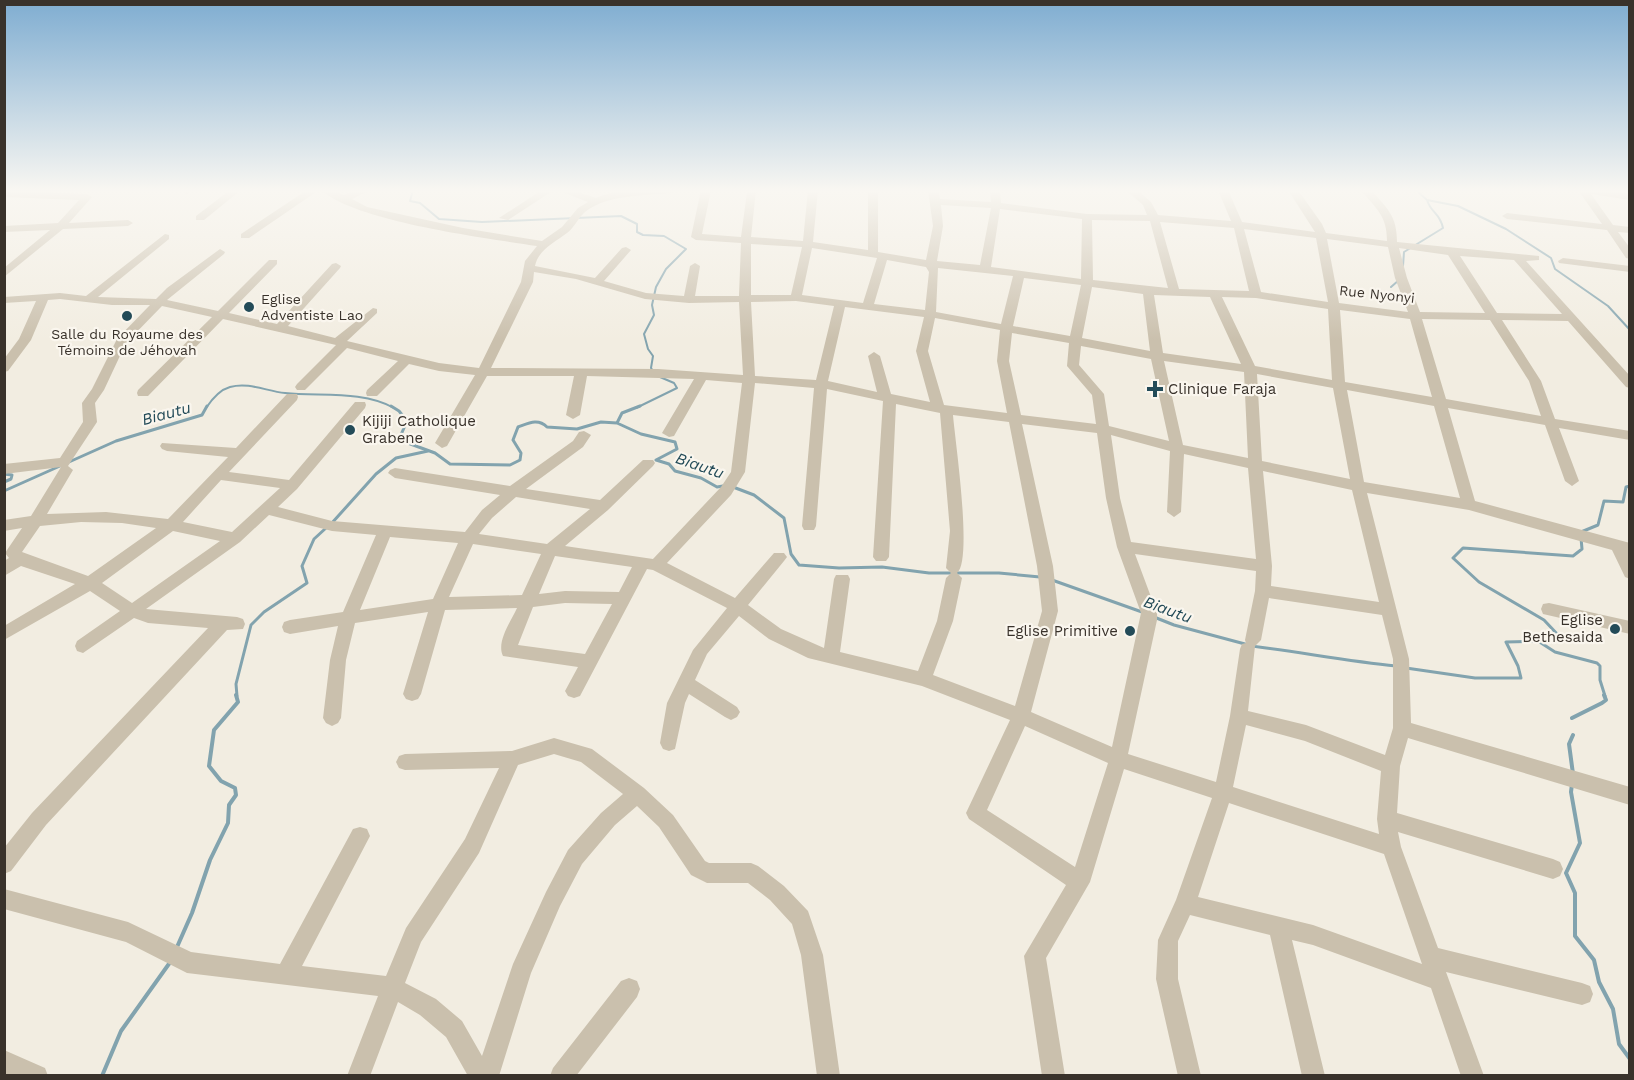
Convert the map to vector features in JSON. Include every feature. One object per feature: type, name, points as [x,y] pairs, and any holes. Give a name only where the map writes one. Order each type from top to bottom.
[{"type":"street","points":[[4,274],[44,240]]},
{"type":"street","points":[[89,299],[161,240]]},
{"type":"street","points":[[522,240],[544,244]]},
{"type":"street","points":[[442,443],[483,372],[527,282],[530,261],[549,240]]},
{"type":"street","points":[[574,692],[624,597],[649,563],[729,487],[738,472],[749,378],[745,298],[746,240]]},
{"type":"street","name":"Rue Nyonyi","points":[[763,240],[808,244],[931,264],[985,268],[1148,291],[1256,295],[1400,315],[1571,318]]},
{"type":"street","points":[[796,298],[808,240]]},
{"type":"street","points":[[867,307],[878,254],[877,240]]},
{"type":"street","points":[[923,679],[945,621],[954,573],[957,531],[942,409],[922,351],[930,314],[934,272],[931,264],[935,240]]},
{"type":"street","points":[[985,268],[990,240]]},
{"type":"street","points":[[1054,1076],[1035,956],[1080,882],[1119,759],[1149,616],[1125,547],[1113,498],[1098,393],[1073,366],[1075,341],[1087,283],[1087,240]]},
{"type":"street","points":[[1160,240],[1175,292]]},
{"type":"street","points":[[1242,240],[1256,295]]},
{"type":"street","points":[[1322,240],[1334,305],[1339,384],[1358,486],[1402,665],[1402,728],[1391,766],[1387,819],[1392,847],[1473,1076]]},
{"type":"street","points":[[1371,240],[1452,252],[1535,258]]},
{"type":"street","points":[[1619,240],[1629,256]]},
{"type":"street","points":[[1392,243],[1401,278],[1415,314],[1469,505]]},
{"type":"street","points":[[597,282],[626,250]]},
{"type":"street","points":[[4,469],[64,462],[90,422],[88,403],[98,390],[121,342],[171,290],[220,252]]},
{"type":"street","points":[[1452,252],[1535,381],[1572,481]]},
{"type":"street","points":[[1517,257],[1629,384]]},
{"type":"street","points":[[1563,261],[1629,269]]},
{"type":"street","points":[[143,393],[222,316],[273,262]]},
{"type":"street","points":[[279,329],[336,266]]},
{"type":"street","points":[[689,300],[695,266]]},
{"type":"street","points":[[530,268],[655,297],[689,300],[796,298],[930,314],[1157,356],[1339,384],[1629,436]]},
{"type":"street","points":[[1019,274],[1006,329],[1003,361],[1045,566],[1050,611],[1021,716],[976,813],[1080,882]]},
{"type":"street","points":[[1148,291],[1157,356],[1177,448],[1174,512]]},
{"type":"street","points":[[1190,1076],[1167,979],[1168,940],[1185,904],[1223,792],[1263,591],[1264,566],[1250,369],[1215,295]]},
{"type":"street","points":[[4,300],[60,296],[158,302],[439,367],[483,372],[653,373],[821,384],[942,409],[1103,429],[1177,448],[1358,486],[1469,505],[1624,548],[1629,573]]},
{"type":"street","points":[[4,368],[25,340],[43,298]]},
{"type":"street","points":[[809,526],[821,384],[840,304]]},
{"type":"street","points":[[4,634],[90,583],[171,525],[373,311]]},
{"type":"street","points":[[874,356],[888,397],[881,556]]},
{"type":"street","points":[[372,393],[406,360]]},
{"type":"street","points":[[573,415],[581,374]]},
{"type":"street","points":[[669,433],[702,376]]},
{"type":"street","points":[[83,646],[235,538],[291,485],[360,405]]},
{"type":"street","points":[[412,694],[440,604],[469,537],[487,514],[578,444],[585,435]]},
{"type":"street","points":[[167,446],[238,453]]},
{"type":"street","points":[[590,662],[509,651],[550,550],[603,506],[648,463]]},
{"type":"street","points":[[4,864],[39,819],[230,624],[148,617],[131,610],[90,583],[19,559],[12,553],[36,520],[66,470]]},
{"type":"street","points":[[395,473],[603,506]]},
{"type":"street","points":[[217,475],[291,485]]},
{"type":"street","points":[[267,509],[327,525],[469,537],[649,563],[737,606],[775,634],[814,653],[831,655],[923,679],[1021,716],[1119,759],[1392,847]]},
{"type":"street","points":[[4,526],[36,520],[107,517],[171,525],[235,538]]},
{"type":"street","points":[[332,718],[338,660],[348,619],[385,531]]},
{"type":"street","points":[[1125,547],[1264,566]]},
{"type":"street","points":[[669,743],[676,703],[701,650],[779,557]]},
{"type":"street","points":[[4,570],[19,559]]},
{"type":"street","points":[[831,655],[842,579]]},
{"type":"street","points":[[1263,591],[1389,610]]},
{"type":"street","points":[[291,627],[440,604],[528,601],[565,597],[624,597]]},
{"type":"street","points":[[1549,609],[1629,627]]},
{"type":"street","points":[[685,683],[731,712]]},
{"type":"street","points":[[1239,716],[1306,733],[1391,766]]},
{"type":"street","points":[[1402,728],[1629,796]]},
{"type":"street","points":[[405,762],[512,759],[554,746],[586,755],[637,794],[666,821],[698,868],[708,873],[751,873],[777,893],[801,918],[812,955],[829,1076]]},
{"type":"street","points":[[358,1076],[413,935],[472,846],[512,759]]},
{"type":"street","points":[[487,1076],[521,972],[575,857],[608,819],[637,794]]},
{"type":"street","points":[[1387,819],[1553,869]]},
{"type":"street","points":[[286,975],[360,836]]},
{"type":"street","points":[[4,899],[128,932],[174,953],[187,962],[391,987],[428,1007],[454,1029],[481,1076]]},
{"type":"street","points":[[1185,904],[1312,934],[1438,980]]},
{"type":"street","points":[[1278,925],[1314,1076]]},
{"type":"street","points":[[1430,957],[1582,994]]},
{"type":"street","points":[[561,1076],[629,989]]},
{"type":"street","points":[[4,1061],[37,1076]]},
{"type":"waterway","points":[[653,371],[651,368],[653,356],[648,349],[644,334],[654,315],[652,305],[656,287],[666,269],[686,249],[671,240]]},
{"type":"waterway","points":[[1403,266],[1404,252],[1423,240]]},
{"type":"waterway","name":"Biautu","points":[[1524,240],[1551,258],[1555,269],[1608,306],[1630,330]]},
{"type":"waterway","points":[[1391,287],[1399,280]]},
{"type":"waterway","points":[[636,408],[677,388],[674,383],[660,377]]},
{"type":"waterway","name":"Biautu","points":[[206,408],[222,390],[237,386],[258,387],[285,393],[354,396],[382,402],[394,408]]},
{"type":"waterway","name":"Biautu","points":[[4,491],[116,441],[202,415],[207,406]]},
{"type":"waterway","name":"Biautu","points":[[391,406],[399,411],[407,421],[400,437],[405,442],[435,453],[450,464],[510,465],[520,460],[521,453],[513,440],[518,427],[530,423],[537,422],[547,427],[577,429],[601,422],[617,423]]},
{"type":"waterway","points":[[617,423],[622,413],[640,406]]},
{"type":"waterway","name":"Biautu","points":[[617,423],[641,434],[675,442],[677,449],[656,460],[669,464],[675,471],[701,478],[717,487],[723,486]]},
{"type":"waterway","points":[[331,524],[376,474],[396,458],[428,451]]},
{"type":"waterway","name":"Biautu","points":[[4,474],[12,475],[11,479],[4,482]]},
{"type":"waterway","name":"Biautu","points":[[1581,532],[1598,525],[1604,501],[1623,502],[1626,487],[1630,486]]},
{"type":"waterway","name":"Biautu","points":[[733,487],[754,495],[784,518],[791,554],[799,565],[839,568],[882,567],[929,573],[999,573],[1040,577]]},
{"type":"waterway","points":[[237,696],[236,684],[251,625],[264,612],[307,583],[302,566],[314,539],[326,528]]},
{"type":"waterway","name":"Biautu","points":[[1538,641],[1548,641],[1559,636],[1544,620],[1479,582],[1453,558],[1463,548],[1573,556],[1582,549],[1581,538]]},
{"type":"waterway","name":"Biautu","points":[[1052,580],[1142,612]]},
{"type":"waterway","name":"Biautu","points":[[1154,617],[1174,625],[1245,644]]},
{"type":"waterway","name":"Biautu","points":[[1406,668],[1475,678],[1521,678],[1518,666],[1506,642],[1538,641]]},
{"type":"waterway","points":[[1538,641],[1555,652],[1597,663],[1600,666],[1600,680],[1605,696]]},
{"type":"waterway","name":"Biautu","points":[[1251,646],[1396,666]]},
{"type":"waterway","points":[[177,947],[192,913],[210,860],[228,823],[229,805],[236,795],[235,788],[221,781],[209,766],[214,730],[238,702],[236,695]]},
{"type":"waterway","points":[[1572,718],[1602,703],[1606,700],[1604,695]]},
{"type":"waterway","points":[[1573,735],[1569,744],[1573,774]]},
{"type":"waterway","points":[[1572,784],[1571,792],[1580,843],[1566,873],[1575,893],[1575,936],[1594,960],[1599,982],[1613,1009],[1619,1044],[1630,1059]]},
{"type":"waterway","points":[[102,1076],[121,1031],[171,961]]},
{"type":"place","name":"Eglise Adventiste Lao","points":[[249,307]]},
{"type":"place","name":"Salle du Royaume des Témoins de Jéhovah","points":[[127,316]]},
{"type":"place","name":"Clinique Faraja","points":[[1155,389]]},
{"type":"place","name":"Kijiji Catholique Grabene","points":[[350,430]]},
{"type":"place","name":"Eglise Bethesaida","points":[[1615,629]]},
{"type":"place","name":"Eglise Primitive","points":[[1130,631]]}]
